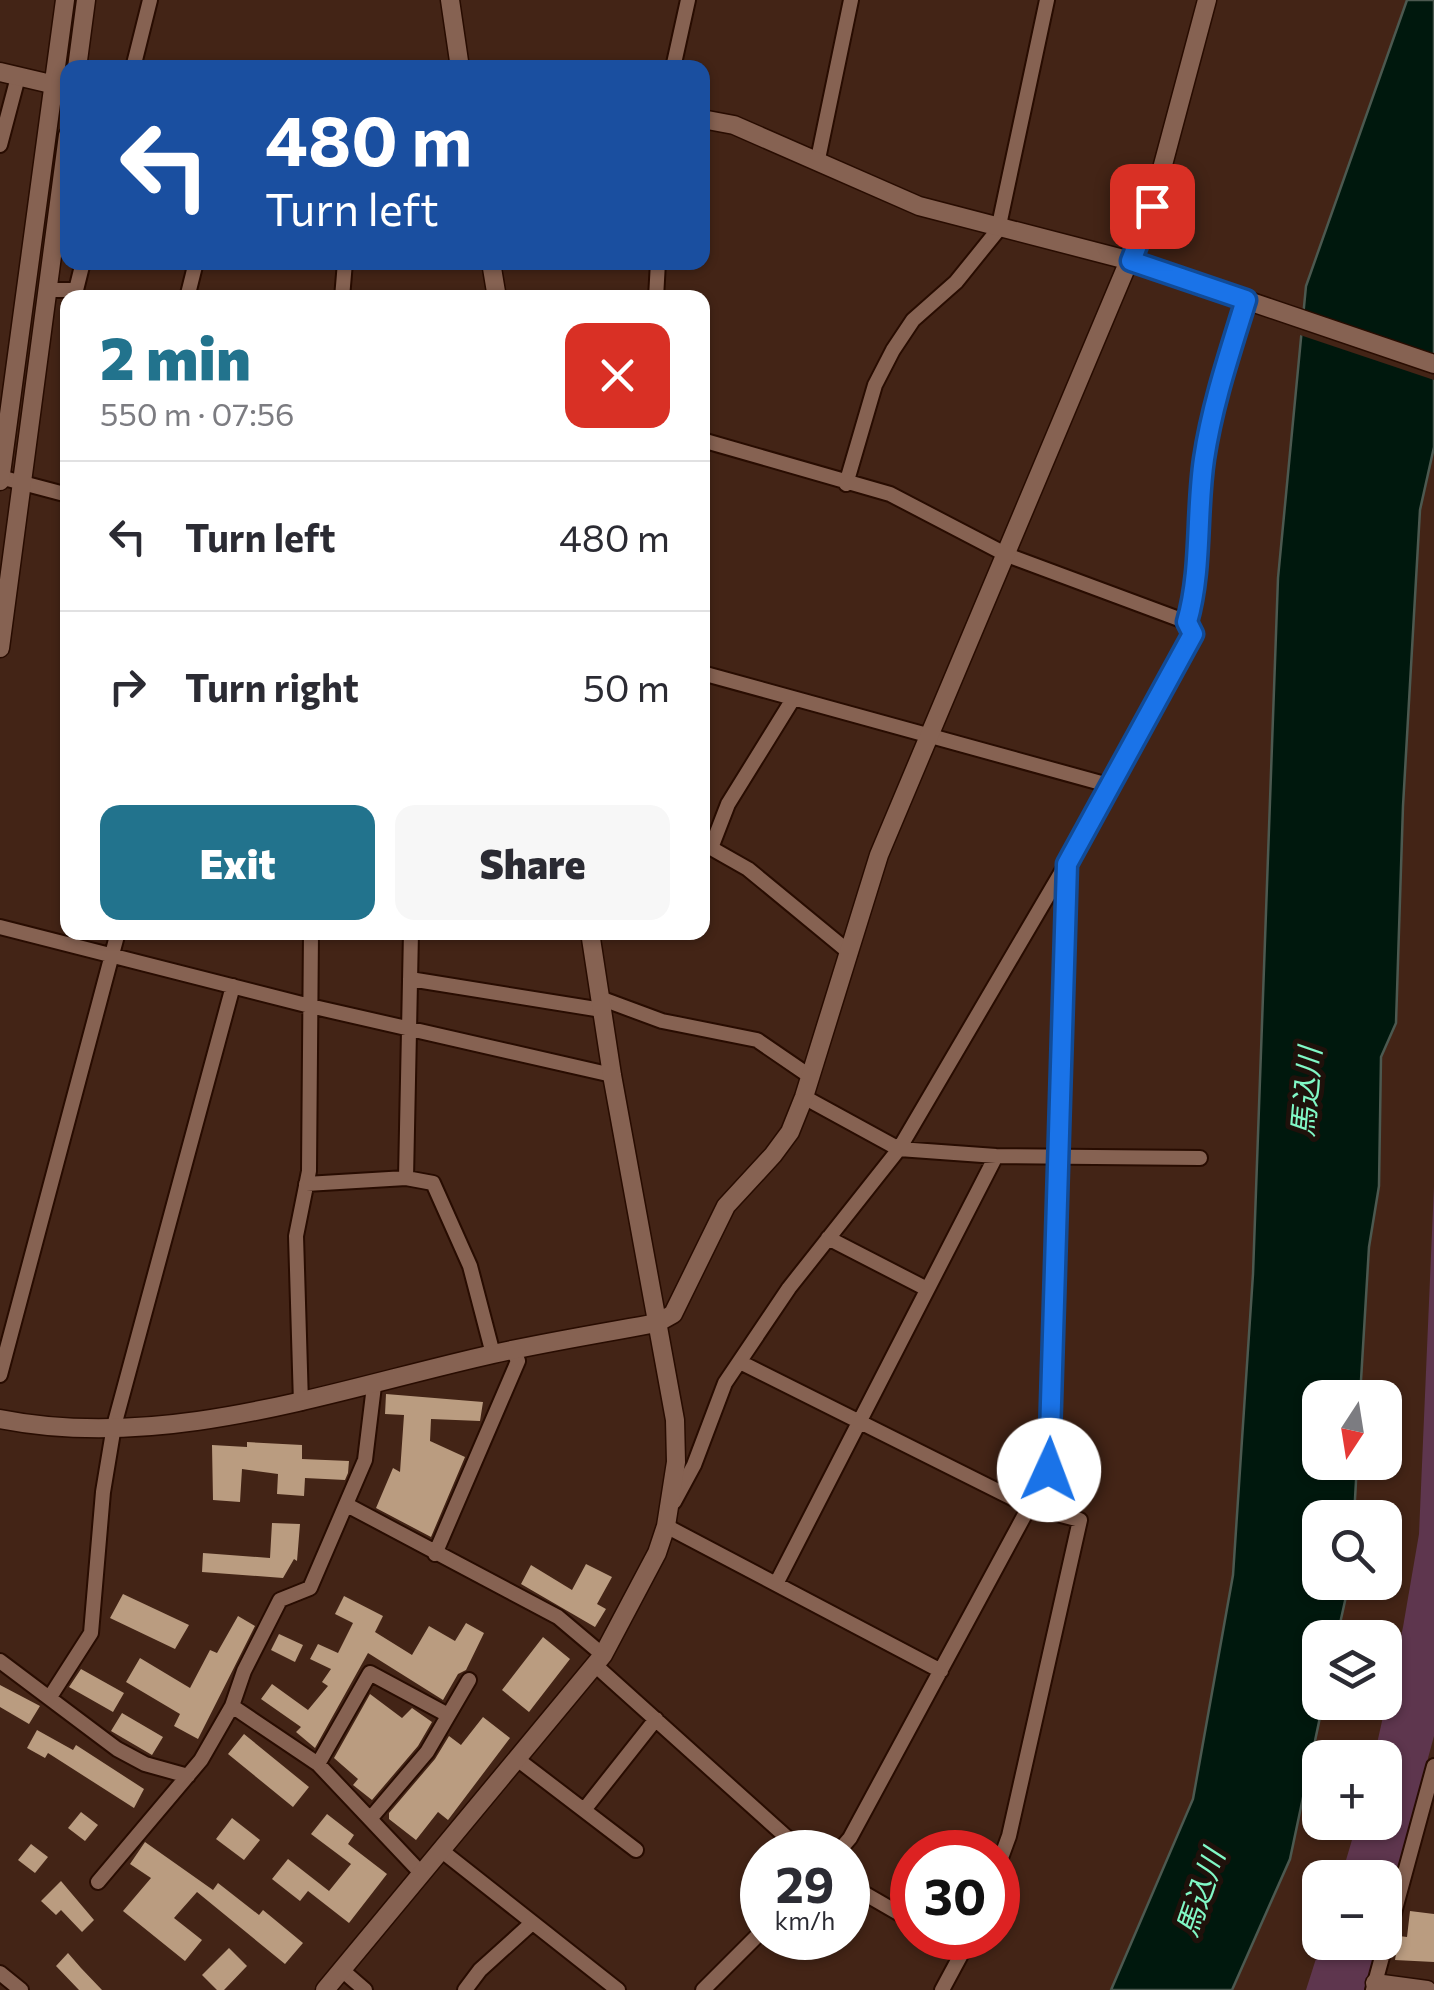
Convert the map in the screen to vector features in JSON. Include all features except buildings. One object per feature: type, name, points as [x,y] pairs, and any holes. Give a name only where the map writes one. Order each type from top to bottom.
[{"type":"street","points":[[62,60],[65,0]]},
{"type":"street","points":[[78,60],[86,0]]},
{"type":"street","points":[[134,60],[150,0]]},
{"type":"street","points":[[450,0],[459,60]]},
{"type":"street","points":[[675,60],[688,0]]},
{"type":"street","points":[[818,159],[851,0]]},
{"type":"street","points":[[846,484],[875,385],[893,350],[913,320],[956,282],[998,230],[1046,0]]},
{"type":"street","points":[[0,1419],[71,1428],[114,1426],[177,1422],[301,1403],[492,1354],[657,1323],[673,1314],[726,1206],[790,1132],[812,1077],[879,856],[1152,206],[1207,0]]},
{"type":"street","points":[[0,145],[9,75],[60,87],[0,478],[60,494]]},
{"type":"street","points":[[710,121],[734,125],[920,206],[998,230],[1131,261],[1434,364]]},
{"type":"street","points":[[0,648],[60,197]]},
{"type":"street","points":[[48,290],[60,290]]},
{"type":"street","points":[[325,1990],[599,1660],[657,1553],[668,1517],[694,1465],[725,1384],[789,1288],[899,1149],[1112,786],[1193,634],[1187,622],[1193,600],[1196,517],[1204,455],[1220,382],[1246,300]]},
{"type":"street","points":[[710,442],[890,494],[1008,555],[1187,622]]},
{"type":"street","points":[[710,675],[1112,786]]},
{"type":"street","points":[[794,699],[728,804],[711,848],[748,868],[850,953]]},
{"type":"street","points":[[854,1830],[1049,1470],[1067,864]]},
{"type":"street","points":[[0,926],[310,1006],[612,1075]]},
{"type":"street","points":[[0,1376],[116,940]]},
{"type":"street","points":[[301,1403],[296,1236],[306,1184],[311,940]]},
{"type":"street","points":[[406,1178],[411,940]]},
{"type":"street","points":[[591,940],[675,1420],[668,1517]]},
{"type":"street","points":[[410,979],[601,1004],[757,1040],[812,1077]]},
{"type":"street","points":[[50,1697],[91,1632],[103,1492],[114,1426],[233,986]]},
{"type":"street","points":[[804,1097],[899,1149],[996,1156],[1200,1158]]},
{"type":"street","points":[[776,1584],[996,1156]]},
{"type":"street","points":[[306,1184],[406,1178],[434,1184],[470,1266],[492,1354]]},
{"type":"street","points":[[828,1238],[927,1290]]},
{"type":"street","points":[[436,1554],[518,1362],[514,1350]]},
{"type":"street","points":[[742,1363],[1030,1507],[1080,1520],[1010,1830]]},
{"type":"street","points":[[98,1882],[201,1760],[232,1706],[244,1672],[280,1600],[310,1588],[365,1460],[374,1386]]},
{"type":"street","points":[[346,1505],[558,1617],[656,1719],[779,1830]]},
{"type":"street","points":[[668,1517],[776,1584],[941,1671]]},
{"type":"street","points":[[0,1661],[117,1749],[145,1764],[188,1776]]},
{"type":"street","points":[[318,1764],[370,1673],[448,1715]]},
{"type":"street","points":[[370,1819],[427,1752],[469,1680]]},
{"type":"street","points":[[232,1706],[318,1764],[422,1874]]},
{"type":"street","points":[[584,1810],[656,1719]]},
{"type":"street","points":[[518,1759],[636,1850]]},
{"type":"street","points":[[1427,1990],[1374,1986],[1434,1766]]},
{"type":"street","points":[[442,1850],[618,1990]]},
{"type":"street","points":[[465,1990],[532,1922]]},
{"type":"street","points":[[706,1989],[740,1954]]},
{"type":"street","points":[[942,1990],[958,1960]]},
{"type":"street","points":[[342,1970],[365,1990]]},
{"type":"street","points":[[0,1973],[21,1990]]},
{"type":"shaded area","points":[[1434,1186],[1434,1736],[1401,1860],[1346,1860],[1352,1840],[1402,1840],[1402,1740],[1378,1740],[1382,1720],[1402,1720],[1402,1631],[1419,1534]]},
{"type":"shaded area","points":[[1316,1960],[1373,1960],[1365,1990],[1306,1990]]},
{"type":"water","name":"馬込川","points":[[1407,0],[1434,0],[1434,447],[1420,510],[1403,806],[1396,1023],[1381,1057],[1379,1186],[1369,1247],[1361,1380],[1302,1380],[1302,1480],[1356,1480],[1355,1500],[1302,1500],[1302,1600],[1345,1600],[1341,1620],[1302,1620],[1302,1720],[1319,1720],[1315,1740],[1302,1740],[1302,1802],[1290,1859],[1232,1990],[1111,1990],[1193,1799],[1233,1575],[1253,1274],[1278,578],[1306,286]]},
{"type":"pier","points":[[1299,310],[1434,355],[1434,380],[1297,334]]},
{"type":"route","points":[[1049,1470],[1067,864],[1193,634],[1187,622],[1193,600],[1196,517],[1204,455],[1220,382],[1246,300],[1131,261],[1152,206]]}]
